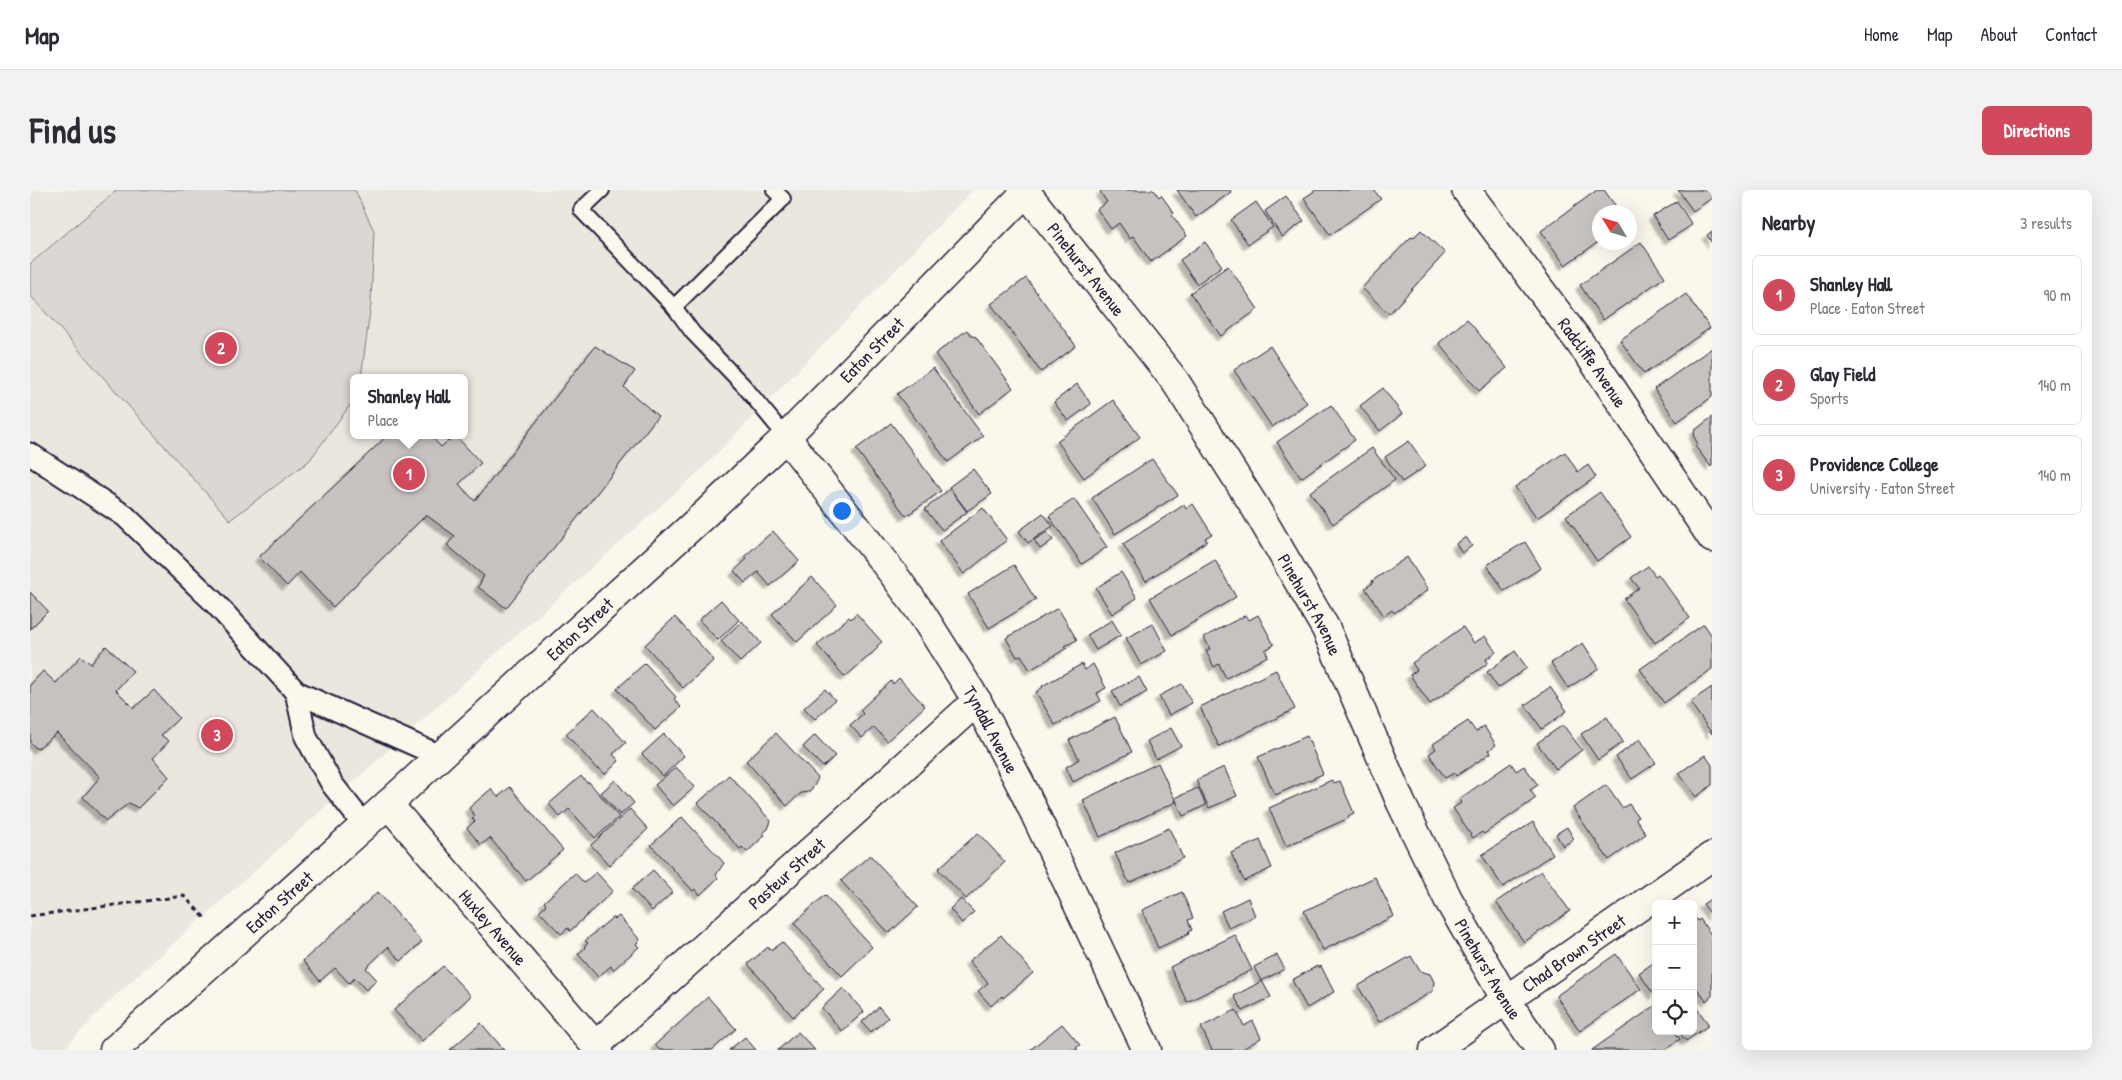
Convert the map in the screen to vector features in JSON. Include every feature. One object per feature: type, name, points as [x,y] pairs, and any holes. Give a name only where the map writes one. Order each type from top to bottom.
[{"type":"street","name":"Radcliffe Avenue","points":[[1466,190],[1592,359],[1712,538]]},
{"type":"street","name":"Eaton Street","points":[[114,1050],[388,804],[786,437],[1027,191]]},
{"type":"street","name":"Pinehurst Avenue","points":[[1027,191],[1175,382],[1255,507],[1326,630],[1401,803],[1448,899],[1506,1000],[1540,1050]]},
{"type":"street","name":"Tyndall Avenue","points":[[786,437],[894,575],[942,644],[977,701],[1022,787],[1147,1050]]},
{"type":"street","points":[[30,454],[125,516],[214,602],[296,692],[440,756]]},
{"type":"street","points":[[296,692],[306,737],[332,784],[364,825]]},
{"type":"street","name":"Pasteur Street","points":[[597,1048],[977,701]]},
{"type":"street","name":"Huxley Avenue","points":[[388,804],[597,1048]]},
{"type":"street","name":"Chad Brown Street","points":[[1434,1050],[1712,856]]},
{"type":"lane","points":[[602,190],[581,210],[674,307],[692,334],[744,386],[786,437]]},
{"type":"lane","points":[[674,307],[783,199],[774,190]]},
{"type":"path","points":[[30,916],[184,896],[207,920]]},
{"type":"shaded area","points":[[30,190],[973,190],[705,466],[105,1005],[63,1050],[30,1050]]},
{"type":"shaded area","points":[[117,190],[355,190],[374,231],[371,304],[362,374],[350,374],[350,405],[309,461],[230,520],[30,295],[30,264]]},
{"type":"building","points":[[1102,190],[1154,190],[1159,197],[1161,195],[1174,213],[1172,215],[1187,236],[1151,262],[1133,236],[1130,239],[1119,223],[1111,229],[1097,209],[1107,202],[1100,192]]},
{"type":"building","points":[[1177,190],[1230,190],[1231,192],[1196,217]]},
{"type":"building","points":[[1316,190],[1374,190],[1381,199],[1330,235],[1304,198]]},
{"type":"building","points":[[1597,190],[1604,190],[1615,205],[1592,205],[1592,246],[1565,265],[1541,231]]},
{"type":"building","points":[[1678,190],[1712,190],[1712,198],[1693,211]]},
{"type":"building","points":[[1286,196],[1304,221],[1282,237],[1265,211]]},
{"type":"building","points":[[1677,201],[1692,225],[1668,240],[1653,216]]},
{"type":"building","points":[[1256,202],[1273,227],[1248,244],[1231,220]]},
{"type":"building","points":[[1421,230],[1445,253],[1389,314],[1362,288],[1411,237],[1413,238]]},
{"type":"building","points":[[1712,231],[1712,243],[1707,235]]},
{"type":"building","points":[[1205,242],[1222,266],[1197,284],[1180,260]]},
{"type":"building","points":[[1641,242],[1665,277],[1603,320],[1580,285],[1630,250],[1637,250],[1637,245]]},
{"type":"building","points":[[1228,266],[1258,309],[1221,336],[1190,293]]},
{"type":"building","points":[[1026,278],[1076,346],[1041,372],[991,304]]},
{"type":"building","points":[[1686,294],[1710,328],[1644,374],[1620,340]]},
{"type":"building","points":[[1467,319],[1507,368],[1479,391],[1439,343]]},
{"type":"building","points":[[967,330],[973,337],[975,336],[1013,388],[979,414],[935,354]]},
{"type":"building","points":[[595,346],[635,371],[624,387],[658,416],[506,608],[478,587],[484,576],[447,545],[455,536],[426,515],[333,607],[300,572],[287,586],[259,557],[384,439],[434,439],[441,447],[450,439],[459,439],[481,463],[459,484],[475,501]]},
{"type":"building","points":[[1270,346],[1307,403],[1272,427],[1234,370]]},
{"type":"building","points":[[1712,348],[1712,397],[1677,422],[1654,389]]},
{"type":"building","points":[[933,368],[983,436],[948,462],[897,394]]},
{"type":"building","points":[[1077,384],[1091,404],[1068,421],[1054,402]]},
{"type":"building","points":[[1383,388],[1402,414],[1380,431],[1360,406]]},
{"type":"building","points":[[1113,400],[1140,437],[1084,478],[1057,441]]},
{"type":"building","points":[[1331,405],[1355,440],[1301,478],[1277,442]]},
{"type":"building","points":[[1712,417],[1711,467],[1695,446],[1698,444],[1694,431]]},
{"type":"building","points":[[891,423],[941,491],[906,516],[856,449]]},
{"type":"building","points":[[1409,441],[1426,466],[1402,482],[1385,457]]},
{"type":"building","points":[[1372,448],[1395,480],[1333,524],[1310,492]]},
{"type":"building","points":[[1565,452],[1578,472],[1588,465],[1596,477],[1537,518],[1515,487]]},
{"type":"building","points":[[1152,459],[1178,495],[1115,534],[1092,498]]},
{"type":"building","points":[[973,469],[992,494],[967,511],[949,487]]},
{"type":"building","points":[[950,489],[967,512],[942,530],[925,509]]},
{"type":"building","points":[[1600,492],[1631,537],[1597,561],[1566,516]]},
{"type":"building","points":[[1074,499],[1107,547],[1082,564],[1049,516]]},
{"type":"building","points":[[1193,504],[1212,534],[1205,538],[1207,541],[1146,581],[1123,544],[1184,505],[1186,509]]},
{"type":"building","points":[[983,508],[1007,540],[964,574],[939,541]]},
{"type":"building","points":[[1043,513],[1053,526],[1028,543],[1019,531]]},
{"type":"building","points":[[773,531],[799,561],[770,586],[758,572],[745,583],[734,571],[747,559],[744,557]]},
{"type":"building","points":[[1047,532],[1053,540],[1040,549],[1034,540]]},
{"type":"building","points":[[1466,537],[1472,546],[1462,553],[1456,544]]},
{"type":"building","points":[[1525,542],[1541,568],[1504,591],[1487,565]]},
{"type":"building","points":[[1407,557],[1428,590],[1394,613],[1392,610],[1384,616],[1365,588]]},
{"type":"building","points":[[1215,560],[1236,597],[1172,635],[1150,598]]},
{"type":"building","points":[[1014,565],[1036,600],[989,628],[968,594]]},
{"type":"building","points":[[1648,566],[1655,576],[1658,574],[1690,618],[1655,643],[1624,599],[1639,588],[1631,578]]},
{"type":"building","points":[[1121,572],[1137,598],[1112,614],[1096,588]]},
{"type":"building","points":[[812,577],[837,605],[797,642],[772,614]]},
{"type":"building","points":[[30,592],[48,611],[30,629]]},
{"type":"building","points":[[721,600],[739,620],[718,640],[699,620]]},
{"type":"building","points":[[1058,608],[1077,640],[1030,670],[1021,655],[1017,657],[1006,638]]},
{"type":"building","points":[[856,613],[882,642],[877,646],[878,648],[845,677],[817,645]]},
{"type":"building","points":[[1246,615],[1249,620],[1258,615],[1274,645],[1265,650],[1268,656],[1226,678],[1219,664],[1214,667],[1206,651],[1210,649],[1204,637]]},
{"type":"building","points":[[675,617],[714,660],[683,688],[645,645]]},
{"type":"building","points":[[1112,620],[1121,635],[1096,650],[1087,635]]},
{"type":"building","points":[[742,621],[761,643],[740,662],[721,641]]},
{"type":"building","points":[[1153,624],[1167,651],[1141,665],[1126,638]]},
{"type":"building","points":[[1704,624],[1712,636],[1712,669],[1664,703],[1640,669]]},
{"type":"building","points":[[1463,627],[1474,643],[1485,636],[1496,652],[1486,659],[1488,663],[1430,704],[1410,675],[1417,670],[1412,663]]},
{"type":"building","points":[[1583,643],[1599,668],[1568,688],[1551,663]]},
{"type":"building","points":[[106,646],[133,671],[116,690],[134,708],[154,690],[179,718],[161,735],[169,741],[153,758],[169,777],[138,808],[129,803],[106,821],[83,797],[100,777],[57,733],[37,749],[30,742],[30,685],[43,671],[56,683],[81,656],[91,664]]},
{"type":"building","points":[[1515,651],[1527,668],[1498,688],[1487,672]]},
{"type":"building","points":[[645,663],[676,697],[674,699],[681,707],[655,730],[617,689]]},
{"type":"building","points":[[1082,664],[1085,670],[1093,664],[1106,688],[1097,693],[1101,701],[1055,725],[1036,692],[1042,686]]},
{"type":"building","points":[[1276,670],[1295,709],[1219,746],[1200,707]]},
{"type":"building","points":[[1139,677],[1147,692],[1120,706],[1112,691]]},
{"type":"building","points":[[899,678],[925,706],[887,741],[874,727],[862,738],[850,725],[863,714],[860,710],[891,681],[893,684]]},
{"type":"building","points":[[1182,684],[1192,703],[1169,715],[1159,696]]},
{"type":"building","points":[[1550,687],[1567,711],[1542,729],[1525,705]]},
{"type":"building","points":[[1712,687],[1712,734],[1690,702]]},
{"type":"building","points":[[825,689],[835,700],[815,719],[804,708]]},
{"type":"building","points":[[594,708],[626,743],[613,754],[619,761],[605,774],[599,768],[597,769],[566,734]]},
{"type":"building","points":[[1115,717],[1132,752],[1073,782],[1066,767],[1079,759],[1069,740]]},
{"type":"building","points":[[1607,717],[1623,742],[1598,760],[1581,734]]},
{"type":"building","points":[[1468,721],[1476,732],[1484,726],[1496,745],[1489,750],[1491,753],[1456,776],[1454,773],[1445,778],[1429,754],[1436,749],[1433,744]]},
{"type":"building","points":[[1563,725],[1582,750],[1556,769],[1537,743]]},
{"type":"building","points":[[1171,728],[1181,746],[1156,759],[1147,741]]},
{"type":"building","points":[[776,733],[818,778],[809,792],[801,793],[787,806],[746,761]]},
{"type":"building","points":[[664,734],[684,756],[663,776],[642,754]]},
{"type":"building","points":[[815,735],[835,756],[823,767],[803,747]]},
{"type":"building","points":[[1307,736],[1323,774],[1275,795],[1258,757]]},
{"type":"building","points":[[1640,739],[1656,763],[1632,779],[1616,757]]},
{"type":"building","points":[[1705,755],[1712,765],[1712,785],[1696,797],[1679,773]]},
{"type":"building","points":[[1158,763],[1176,802],[1100,837],[1083,800]]},
{"type":"building","points":[[1511,763],[1516,771],[1524,766],[1538,785],[1530,790],[1536,798],[1484,834],[1482,832],[1473,838],[1453,808],[1461,803],[1459,799]]},
{"type":"building","points":[[676,767],[695,787],[673,806],[655,785]]},
{"type":"building","points":[[1224,767],[1237,796],[1209,808],[1196,780]]},
{"type":"building","points":[[729,775],[771,821],[768,829],[763,833],[765,835],[747,852],[742,847],[740,849],[698,803]]},
{"type":"building","points":[[581,776],[587,783],[589,782],[619,817],[595,838],[569,809],[560,817],[549,804]]},
{"type":"building","points":[[615,780],[634,803],[620,815],[601,793]]},
{"type":"building","points":[[1332,780],[1334,783],[1340,781],[1354,813],[1348,816],[1349,818],[1286,846],[1269,808]]},
{"type":"building","points":[[1606,785],[1622,808],[1629,804],[1646,834],[1609,860],[1573,808]]},
{"type":"building","points":[[510,787],[563,850],[526,881],[490,838],[481,845],[467,828],[475,821],[472,818],[475,816],[469,808],[491,789],[498,797]]},
{"type":"building","points":[[1198,788],[1206,805],[1183,816],[1175,798]]},
{"type":"building","points":[[630,809],[648,829],[609,865],[591,845]]},
{"type":"building","points":[[682,817],[724,863],[716,875],[718,878],[700,895],[695,889],[693,891],[651,845]]},
{"type":"building","points":[[1533,822],[1553,854],[1503,887],[1482,855]]},
{"type":"building","points":[[1567,827],[1574,839],[1563,846],[1556,834]]},
{"type":"building","points":[[1169,828],[1183,858],[1129,883],[1115,853]]},
{"type":"building","points":[[978,833],[1005,862],[966,899],[938,869]]},
{"type":"building","points":[[1260,840],[1272,868],[1244,881],[1231,853]]},
{"type":"building","points":[[870,855],[918,907],[889,933],[841,881]]},
{"type":"building","points":[[653,870],[673,892],[652,911],[632,889]]},
{"type":"building","points":[[1541,871],[1570,911],[1524,942],[1496,902]]},
{"type":"building","points":[[596,872],[613,891],[570,931],[568,928],[561,934],[539,911],[546,905],[544,902],[575,873],[584,883]]},
{"type":"building","points":[[1375,877],[1394,916],[1323,950],[1304,911]]},
{"type":"building","points":[[378,892],[422,942],[401,961],[388,947],[366,968],[377,980],[366,990],[355,978],[349,983],[335,968],[320,981],[303,961]]},
{"type":"building","points":[[1182,892],[1193,918],[1188,920],[1192,930],[1188,932],[1189,934],[1158,948],[1142,910]]},
{"type":"building","points":[[825,895],[872,947],[842,976],[794,923]]},
{"type":"building","points":[[1248,898],[1255,916],[1229,928],[1221,911]]},
{"type":"building","points":[[1712,898],[1712,916],[1703,904]]},
{"type":"building","points":[[961,899],[974,912],[962,923],[950,909]]},
{"type":"building","points":[[619,916],[640,940],[636,944],[639,947],[613,970],[611,966],[598,977],[578,954],[588,943],[585,941],[613,917],[615,919]]},
{"type":"building","points":[[1700,919],[1712,936],[1712,996],[1706,1001],[1697,989],[1697,920]]},
{"type":"building","points":[[1001,935],[1033,973],[991,1006],[978,991],[988,983],[969,961]]},
{"type":"building","points":[[1235,935],[1252,970],[1187,1002],[1170,967]]},
{"type":"building","points":[[782,942],[824,989],[793,1017],[748,964],[768,947],[771,950]]},
{"type":"building","points":[[1616,954],[1641,989],[1580,1031],[1556,996]]},
{"type":"building","points":[[1277,955],[1285,969],[1261,981],[1254,967]]},
{"type":"building","points":[[1411,956],[1420,971],[1430,974],[1434,982],[1433,991],[1379,1022],[1358,986]]},
{"type":"building","points":[[1652,964],[1652,992],[1639,973]]},
{"type":"building","points":[[443,966],[471,996],[422,1041],[394,1010]]},
{"type":"building","points":[[1317,966],[1318,968],[1321,966],[1334,992],[1307,1008],[1292,980]]},
{"type":"building","points":[[1262,981],[1271,997],[1243,1011],[1234,996]]},
{"type":"building","points":[[843,988],[864,1012],[842,1031],[822,1008]]},
{"type":"building","points":[[708,997],[736,1029],[712,1050],[660,1050],[655,1045]]},
{"type":"building","points":[[879,1007],[888,1018],[871,1032],[862,1022]]},
{"type":"building","points":[[1652,1008],[1652,1035],[1677,1035],[1680,1039],[1665,1050],[1592,1050]]},
{"type":"building","points":[[1697,1008],[1709,1025],[1697,1033]]},
{"type":"building","points":[[1236,1010],[1244,1026],[1253,1021],[1261,1038],[1241,1050],[1212,1050],[1201,1027]]},
{"type":"building","points":[[481,1023],[504,1050],[450,1050]]},
{"type":"building","points":[[1062,1024],[1080,1045],[1076,1048],[1078,1050],[1030,1050]]},
{"type":"building","points":[[798,1032],[815,1050],[778,1050]]},
{"type":"building","points":[[1681,1035],[1695,1035],[1686,1041]]},
{"type":"building","points":[[745,1037],[756,1050],[729,1050]]},
{"type":"place","name":"Glay Field","points":[[221,348]]},
{"type":"place","name":"Shanley Hall","points":[[409,474]]},
{"type":"place","name":"Providence College","points":[[217,735]]}]
